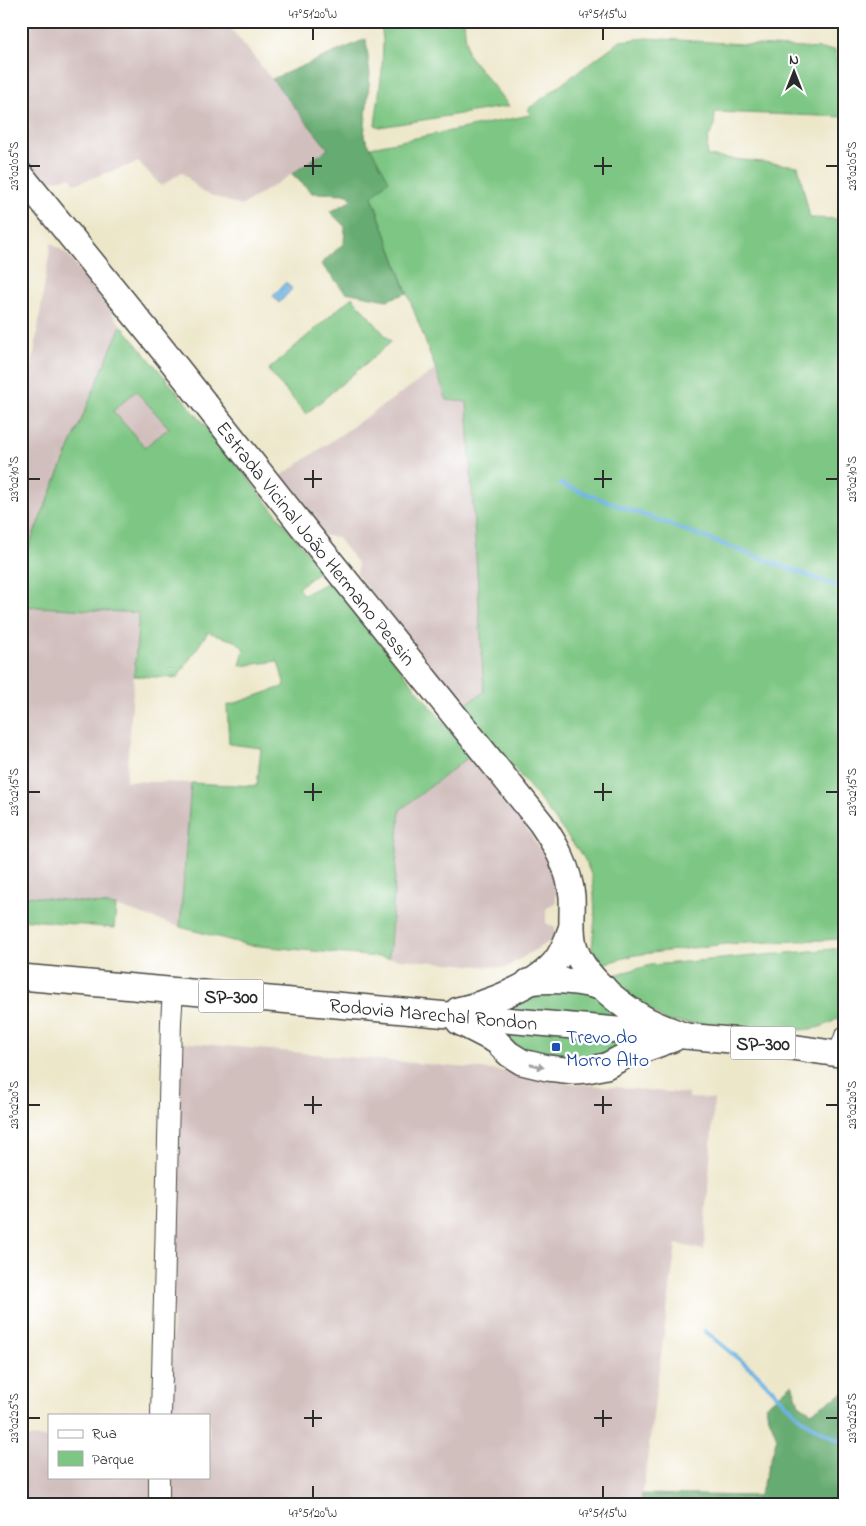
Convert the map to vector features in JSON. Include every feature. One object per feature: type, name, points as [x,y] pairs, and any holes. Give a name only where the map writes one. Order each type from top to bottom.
[{"type":"main road","name":"Estrada Vicinal João Hermano Pessin","points":[[21,175],[541,822],[559,852],[569,879],[572,903],[571,929],[580,962],[631,1020]]},
{"type":"main road","name":"Estrada Vicinal João Hermano Pessin","points":[[496,1019],[528,982],[541,975],[554,963],[560,955],[571,929]]},
{"type":"main road","name":"Rodovia Marechal Rondon","points":[[21,977],[496,1019],[631,1020],[686,1036],[782,1045],[843,1048]]},
{"type":"main road","points":[[528,982],[589,984],[604,988]]},
{"type":"main road","points":[[496,1019],[515,1058],[547,1068],[596,1069],[659,1043],[686,1036]]},
{"type":"main road","points":[[625,1056],[632,1044],[631,1020]]},
{"type":"street","points":[[161,1414],[173,990]]},
{"type":"street","points":[[159,1478],[159,1505]]},
{"type":"shaded area","points":[[21,21],[225,21],[328,149],[241,206],[202,192],[182,172],[161,186],[139,162],[75,184],[70,177],[46,182],[24,155],[21,148]]},
{"type":"shaded area","points":[[51,243],[67,254],[121,325],[26,552],[21,603],[21,366],[32,366]]},
{"type":"shaded area","points":[[436,369],[447,400],[467,402],[484,692],[463,706],[357,575],[358,564],[337,537],[325,536],[278,478]]},
{"type":"shaded area","points":[[136,391],[169,428],[145,447],[113,411]]},
{"type":"shaded area","points":[[21,606],[139,613],[126,781],[191,783],[180,927],[116,906],[21,895]]},
{"type":"shaded area","points":[[470,756],[523,823],[545,857],[556,892],[556,902],[546,909],[546,923],[555,928],[555,938],[505,968],[389,958],[400,810]]},
{"type":"shaded area","points":[[181,1042],[534,1074],[538,1080],[689,1094],[689,1098],[714,1099],[704,1250],[676,1244],[641,1505],[21,1505],[21,1437],[48,1438],[48,1478],[210,1478],[210,1414],[170,1414]]},
{"type":"green space","points":[[464,21],[467,53],[509,106],[380,127],[375,125],[382,71],[383,40],[381,22]]},
{"type":"green space","points":[[647,38],[835,50],[845,93],[845,117],[715,112],[714,128],[708,138],[707,156],[798,166],[810,218],[841,219],[845,223],[845,939],[725,944],[635,955],[599,965],[592,948],[595,918],[592,877],[584,858],[533,791],[463,706],[484,692],[467,402],[447,400],[372,197],[346,152],[530,115],[528,109],[620,41]]},
{"type":"green space","points":[[366,39],[370,75],[364,136],[389,180],[372,197],[407,293],[387,300],[345,292],[321,264],[344,243],[345,227],[330,212],[352,200],[348,194],[312,193],[292,174],[328,149],[272,79]]},
{"type":"green space","points":[[352,297],[391,342],[306,414],[268,370]]},
{"type":"green space","points":[[121,325],[218,441],[319,567],[318,572],[298,588],[303,595],[330,581],[470,756],[400,810],[389,958],[248,945],[180,927],[191,783],[257,786],[261,748],[229,744],[227,706],[285,686],[278,661],[240,666],[244,649],[237,642],[208,632],[177,678],[134,676],[139,613],[21,606],[26,552]],"holes":[[[136,391],[169,428],[145,447],[113,411]]]},
{"type":"green space","points":[[21,895],[116,906],[114,928],[21,919]]},
{"type":"green space","points":[[845,948],[845,1011],[835,1020],[824,1026],[812,1029],[799,1030],[668,1022],[599,979],[651,965]]},
{"type":"green space","name":"Trevo do Morro Alto","points":[[564,956],[619,1005],[626,1044],[615,1057],[532,1062],[501,1037],[508,999]]},
{"type":"green space","points":[[792,1384],[799,1404],[811,1412],[845,1392],[845,1505],[641,1505],[642,1494],[759,1496],[777,1438],[765,1406]]},
{"type":"water","points":[[285,283],[292,289],[279,303],[273,296]]},
{"type":"waterway","points":[[560,484],[845,589]]},
{"type":"waterway","points":[[705,1331],[756,1373],[796,1414],[809,1424],[845,1444]]},
{"type":"place","name":"Trevo do Morro Alto","points":[[556,1047]]}]
